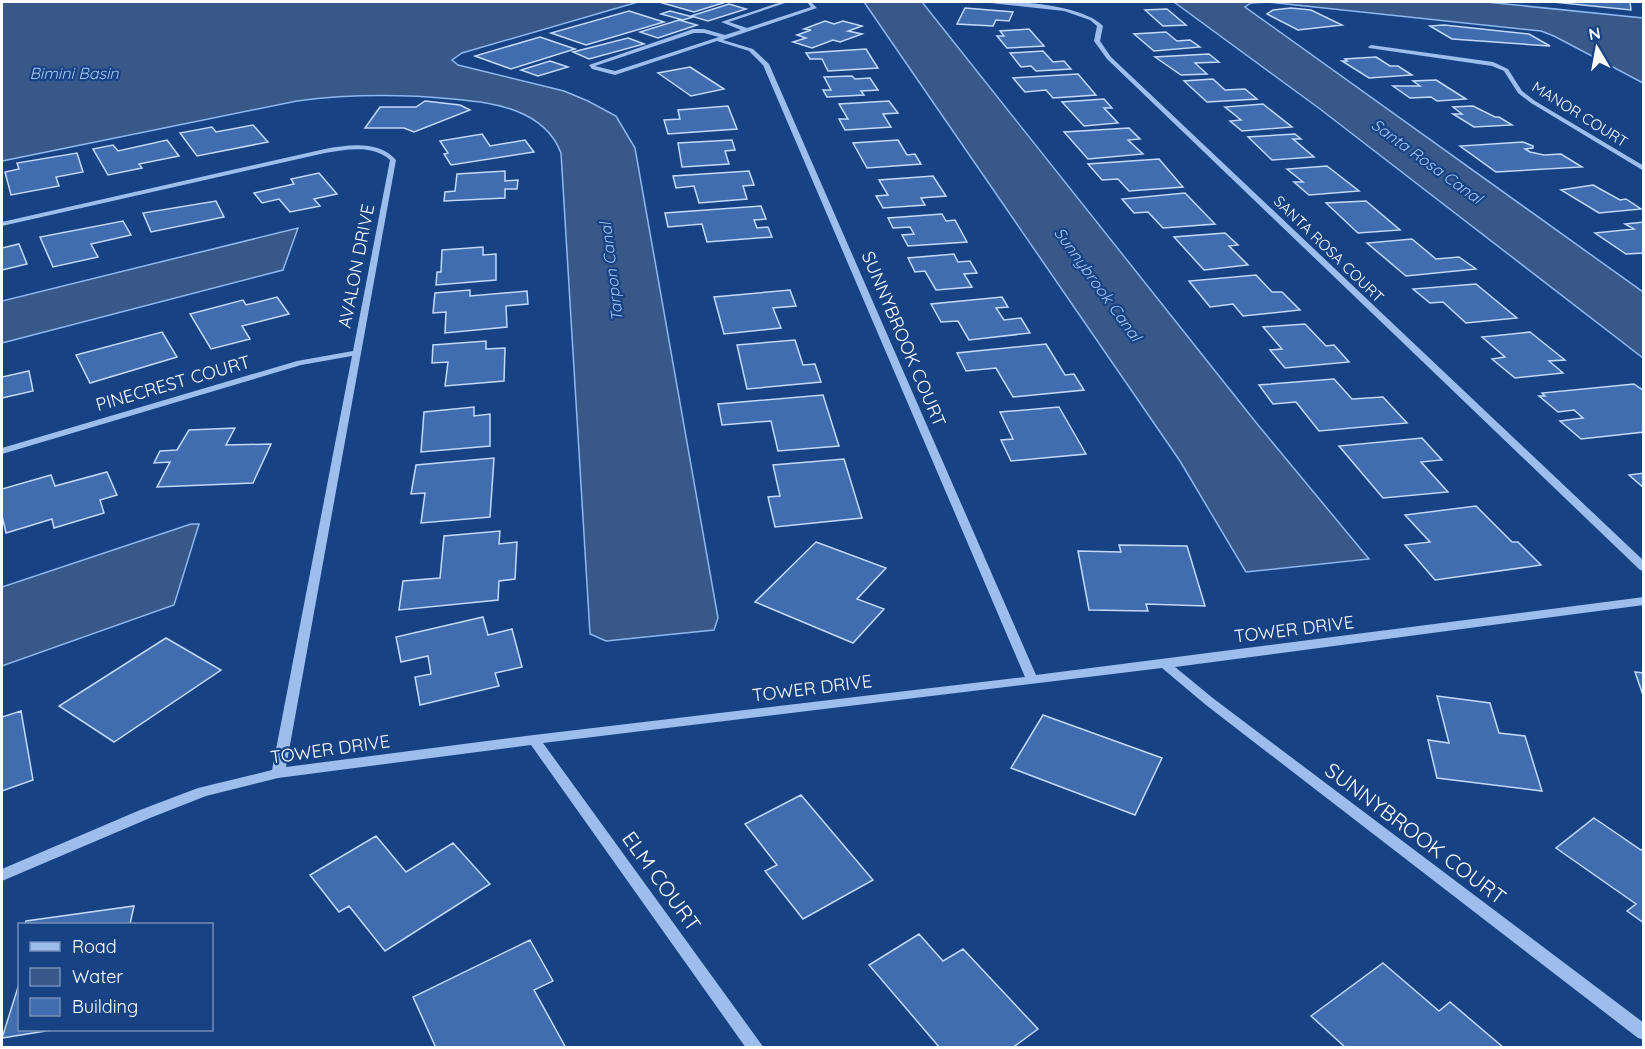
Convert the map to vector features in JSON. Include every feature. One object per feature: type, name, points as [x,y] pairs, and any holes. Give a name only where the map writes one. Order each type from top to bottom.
[{"type":"street","points":[[747,30],[724,22],[785,2]]},
{"type":"street","points":[[722,38],[814,8],[809,2]]},
{"type":"street","name":"SANTA ROSA COURT","points":[[984,2],[1066,11],[1095,20],[1100,27],[1096,35],[1097,41],[1109,58],[1644,568]]},
{"type":"street","name":"SUNNYBROOK COURT","points":[[722,38],[615,73],[594,68],[592,65],[693,31],[704,31],[722,38],[756,53],[766,64],[1032,679]]},
{"type":"street","name":"MANOR COURT","points":[[1371,46],[1480,60],[1502,68],[1520,92],[1533,102],[1644,169]]},
{"type":"street","name":"AVALON DRIVE","points":[[2,224],[325,151],[359,148],[385,153],[393,160],[279,773]]},
{"type":"street","name":"PINECREST COURT","points":[[2,450],[300,363],[356,353]]},
{"type":"street","name":"TOWER DRIVE","points":[[2,875],[203,792],[279,773],[1164,664],[1644,601]]},
{"type":"street","name":"SUNNYBROOK COURT","points":[[1164,664],[1210,702],[1644,1033]]},
{"type":"street","name":"ELM COURT","points":[[534,740],[756,1047]]},
{"type":"water","name":"Bimini Basin","points":[[2,2],[638,2],[462,53],[452,60],[458,65],[564,91],[588,101],[616,116],[635,148],[718,618],[714,630],[606,641],[590,634],[561,153],[554,139],[543,127],[516,111],[476,102],[414,96],[336,97],[297,101],[2,161]]},
{"type":"water","name":"Sunnybrook Canal","points":[[864,2],[922,2],[1258,425],[1369,559],[1246,572],[1180,461]]},
{"type":"water","name":"Santa Rosa Canal","points":[[1174,2],[1268,2],[1251,3],[1245,7],[1643,292],[1643,358],[1320,109]]},
{"type":"water","points":[[1268,2],[1486,2],[1643,18],[1643,83],[1541,31]]},
{"type":"water","points":[[298,228],[283,270],[2,343],[2,301]]},
{"type":"water","points":[[191,524],[199,524],[174,605],[2,666],[2,587]]},
{"type":"building","points":[[659,2],[726,2],[694,12]]},
{"type":"building","points":[[1553,2],[1630,2],[1631,10]]},
{"type":"building","points":[[729,4],[746,9],[708,21],[691,16]]},
{"type":"building","points":[[965,8],[1013,12],[1009,21],[996,20],[993,26],[957,24]]},
{"type":"building","points":[[1291,8],[1311,10],[1342,25],[1298,30],[1267,14],[1273,10]]},
{"type":"building","points":[[1167,9],[1186,25],[1163,26],[1145,10]]},
{"type":"building","points":[[629,11],[664,22],[586,45],[551,33]]},
{"type":"building","points":[[670,11],[693,17],[683,20],[661,14]]},
{"type":"building","points":[[679,20],[697,25],[658,38],[640,32]]},
{"type":"building","points":[[825,21],[834,24],[843,21],[862,26],[848,31],[862,34],[840,42],[833,40],[812,48],[793,42],[806,38],[797,35],[811,30],[804,29]]},
{"type":"building","points":[[1444,25],[1529,34],[1550,46],[1452,39],[1430,26]]},
{"type":"building","points":[[1029,29],[1044,46],[1007,48],[997,36],[1004,36],[1000,31]]},
{"type":"building","points":[[1166,32],[1177,41],[1190,40],[1200,47],[1154,51],[1134,34]]},
{"type":"building","points":[[540,37],[575,49],[511,69],[475,56]]},
{"type":"building","points":[[628,38],[644,44],[589,59],[573,52]]},
{"type":"building","points":[[866,49],[878,68],[828,71],[822,59],[810,59],[806,53]]},
{"type":"building","points":[[1043,51],[1053,62],[1064,61],[1071,69],[1036,71],[1031,66],[1021,67],[1010,53]]},
{"type":"building","points":[[1209,54],[1219,62],[1195,63],[1207,74],[1181,75],[1155,57]]},
{"type":"building","points":[[1376,57],[1412,75],[1369,78],[1342,61]]},
{"type":"building","points":[[550,61],[568,67],[538,76],[521,70]]},
{"type":"building","points":[[690,67],[724,89],[691,96],[658,73]]},
{"type":"building","points":[[1078,74],[1096,95],[1053,98],[1046,90],[1025,92],[1013,78]]},
{"type":"building","points":[[852,76],[855,79],[870,78],[878,90],[861,91],[864,95],[827,97],[823,90],[831,90],[824,77]]},
{"type":"building","points":[[1213,79],[1225,90],[1245,89],[1257,99],[1207,102],[1184,81]]},
{"type":"building","points":[[1436,80],[1466,99],[1437,101],[1431,97],[1410,98],[1393,86],[1420,86],[1413,81]]},
{"type":"building","points":[[1104,99],[1112,108],[1104,108],[1118,123],[1084,126],[1062,102]]},
{"type":"building","points":[[425,101],[460,105],[470,110],[414,132],[404,128],[365,128],[380,107],[416,107]]},
{"type":"building","points":[[889,101],[898,113],[883,114],[891,127],[845,130],[839,119],[848,119],[839,104]]},
{"type":"building","points":[[1263,104],[1292,127],[1242,131],[1230,121],[1241,120],[1225,107]]},
{"type":"building","points":[[728,106],[737,129],[668,134],[664,120],[680,119],[678,110]]},
{"type":"building","points":[[1473,106],[1512,125],[1474,127],[1453,114],[1462,114],[1453,107]]},
{"type":"building","points":[[253,125],[268,142],[197,156],[180,133],[212,127],[216,132]]},
{"type":"building","points":[[1129,128],[1140,139],[1128,140],[1143,154],[1088,159],[1064,132]]},
{"type":"building","points":[[482,134],[490,146],[525,140],[534,152],[451,165],[444,154],[448,153],[440,141]]},
{"type":"building","points":[[1295,134],[1301,139],[1293,139],[1314,157],[1272,160],[1248,137]]},
{"type":"building","points":[[167,140],[179,156],[139,164],[142,168],[108,175],[93,149],[113,145],[118,151]]},
{"type":"building","points":[[732,140],[735,150],[725,151],[729,164],[682,167],[678,143]]},
{"type":"building","points":[[898,140],[907,155],[915,154],[921,164],[867,168],[853,143]]},
{"type":"building","points":[[1523,142],[1533,146],[1533,148],[1525,149],[1530,152],[1544,155],[1561,154],[1582,167],[1496,172],[1460,146]]},
{"type":"building","points":[[77,153],[83,172],[56,177],[59,186],[11,195],[5,172],[19,169],[17,163]]},
{"type":"building","points":[[1159,159],[1183,187],[1129,191],[1118,179],[1102,180],[1088,164]]},
{"type":"building","points":[[1327,166],[1359,191],[1309,195],[1294,182],[1303,182],[1287,169]]},
{"type":"building","points":[[505,171],[505,181],[518,180],[517,189],[505,189],[505,198],[444,201],[445,192],[455,191],[457,174]]},
{"type":"building","points":[[749,171],[754,185],[743,186],[747,199],[699,203],[694,186],[676,188],[673,176]]},
{"type":"building","points":[[319,173],[337,194],[314,199],[320,206],[290,212],[279,199],[262,203],[254,193],[294,184],[291,179]]},
{"type":"building","points":[[933,176],[946,196],[921,198],[925,205],[883,208],[876,196],[888,195],[879,180]]},
{"type":"building","points":[[1593,185],[1620,200],[1626,199],[1641,209],[1599,213],[1561,190]]},
{"type":"building","points":[[1185,193],[1215,224],[1163,228],[1148,212],[1134,213],[1122,199]]},
{"type":"building","points":[[216,201],[224,217],[151,232],[143,213]]},
{"type":"building","points":[[1366,201],[1400,230],[1358,233],[1326,203]]},
{"type":"building","points":[[761,206],[766,219],[754,220],[757,228],[768,227],[772,237],[707,242],[702,224],[668,227],[665,213]]},
{"type":"building","points":[[942,214],[946,221],[955,220],[967,242],[908,246],[902,235],[914,234],[910,227],[893,228],[888,218]]},
{"type":"building","points":[[123,221],[131,235],[91,244],[98,257],[53,267],[40,237]]},
{"type":"building","points":[[1644,222],[1644,253],[1626,254],[1595,233],[1634,229],[1625,224]]},
{"type":"building","points":[[1225,233],[1238,245],[1229,246],[1248,265],[1204,270],[1174,237]]},
{"type":"building","points":[[1412,239],[1436,259],[1459,257],[1476,269],[1406,276],[1367,243]]},
{"type":"building","points":[[19,244],[27,264],[2,270],[2,248]]},
{"type":"building","points":[[483,247],[483,255],[496,254],[496,280],[436,285],[437,272],[441,272],[442,250]]},
{"type":"building","points":[[954,254],[958,262],[970,261],[977,273],[964,274],[972,287],[936,290],[925,271],[915,272],[908,258]]},
{"type":"building","points":[[1256,275],[1272,292],[1282,292],[1300,310],[1243,316],[1233,304],[1210,307],[1189,281]]},
{"type":"building","points":[[1476,284],[1517,318],[1466,323],[1443,302],[1430,303],[1413,289]]},
{"type":"building","points":[[470,290],[470,296],[527,291],[528,304],[506,306],[507,327],[445,333],[446,312],[433,313],[435,293]]},
{"type":"building","points":[[790,290],[796,306],[773,308],[781,328],[724,334],[714,297]]},
{"type":"building","points":[[277,297],[289,314],[242,326],[250,339],[211,349],[190,314],[243,300],[246,305]]},
{"type":"building","points":[[1002,297],[1008,307],[996,308],[1004,320],[1021,318],[1030,333],[969,340],[958,321],[941,322],[931,304]]},
{"type":"building","points":[[1305,324],[1326,346],[1334,345],[1349,362],[1285,368],[1270,350],[1282,349],[1263,327]]},
{"type":"building","points":[[162,332],[177,357],[90,383],[76,355]]},
{"type":"building","points":[[1530,332],[1565,360],[1549,361],[1563,373],[1515,378],[1492,359],[1505,357],[1482,337]]},
{"type":"building","points":[[795,340],[803,365],[815,364],[821,382],[747,389],[737,345]]},
{"type":"building","points":[[486,341],[486,349],[505,348],[504,381],[445,386],[448,362],[432,363],[433,345]]},
{"type":"building","points":[[1046,344],[1065,375],[1074,374],[1084,390],[1013,397],[996,368],[966,371],[957,353]]},
{"type":"building","points":[[29,371],[33,391],[2,398],[2,377]]},
{"type":"building","points":[[1334,379],[1352,399],[1383,397],[1407,423],[1319,431],[1296,402],[1273,404],[1259,385]]},
{"type":"building","points":[[1634,384],[1644,391],[1644,432],[1581,439],[1560,421],[1583,418],[1574,410],[1558,412],[1539,396],[1545,396],[1542,393]]},
{"type":"building","points":[[823,395],[839,446],[778,451],[771,421],[722,425],[718,404]]},
{"type":"building","points":[[474,407],[474,416],[490,414],[490,446],[421,452],[424,412]]},
{"type":"building","points":[[1059,407],[1086,454],[1011,461],[1001,440],[1013,439],[1000,412]]},
{"type":"building","points":[[235,428],[226,445],[271,444],[253,483],[157,487],[170,462],[154,463],[160,451],[177,450],[189,430]]},
{"type":"building","points":[[1422,438],[1442,460],[1421,462],[1448,492],[1383,498],[1339,446]]},
{"type":"building","points":[[494,458],[490,517],[421,523],[425,493],[411,494],[416,465]]},
{"type":"building","points":[[844,459],[862,518],[775,527],[768,497],[780,496],[773,465]]},
{"type":"building","points":[[107,472],[117,495],[100,500],[104,513],[54,528],[52,519],[6,533],[2,516],[2,489],[51,475],[55,486]]},
{"type":"building","points":[[1644,473],[1644,488],[1629,475]]},
{"type":"building","points":[[1476,506],[1512,542],[1518,542],[1541,565],[1435,580],[1405,545],[1430,542],[1405,515]]},
{"type":"building","points":[[500,531],[499,544],[517,542],[515,579],[499,581],[498,600],[399,610],[403,581],[440,578],[444,536]]},
{"type":"building","points":[[816,542],[886,568],[857,599],[884,609],[853,643],[755,602]]},
{"type":"building","points":[[1119,545],[1187,546],[1205,606],[1146,604],[1148,611],[1089,610],[1078,551],[1121,552]]},
{"type":"building","points":[[483,617],[488,635],[512,629],[522,667],[495,673],[499,686],[420,705],[415,677],[431,674],[428,656],[401,662],[396,637]]},
{"type":"building","points":[[166,638],[221,670],[114,742],[59,706]]},
{"type":"building","points":[[1635,672],[1644,673],[1644,698]]},
{"type":"building","points":[[1437,696],[1490,703],[1499,733],[1525,736],[1542,791],[1437,778],[1428,740],[1449,743]]},
{"type":"building","points":[[21,711],[33,780],[2,791],[2,717]]},
{"type":"building","points":[[1043,715],[1162,758],[1135,815],[1011,768]]},
{"type":"building","points":[[801,795],[873,880],[803,919],[765,871],[777,865],[745,824]]},
{"type":"building","points":[[1594,818],[1641,850],[1644,848],[1644,923],[1627,911],[1636,904],[1556,848]]},
{"type":"building","points":[[376,836],[406,872],[453,843],[490,884],[385,951],[349,906],[339,912],[310,875]]},
{"type":"building","points":[[134,906],[130,923],[25,923],[26,921]]},
{"type":"building","points":[[919,934],[943,961],[963,949],[1038,1029],[1012,1048],[940,1048],[869,965]]},
{"type":"building","points":[[530,940],[553,981],[534,990],[566,1048],[436,1048],[413,997]]},
{"type":"building","points":[[1383,963],[1439,1011],[1450,1002],[1504,1048],[1346,1048],[1311,1016]]},
{"type":"building","points":[[18,987],[18,1031],[46,1031],[2,1038]]},
{"type":"water label","name":"Tarpon Canal","points":[[611,272]]}]
